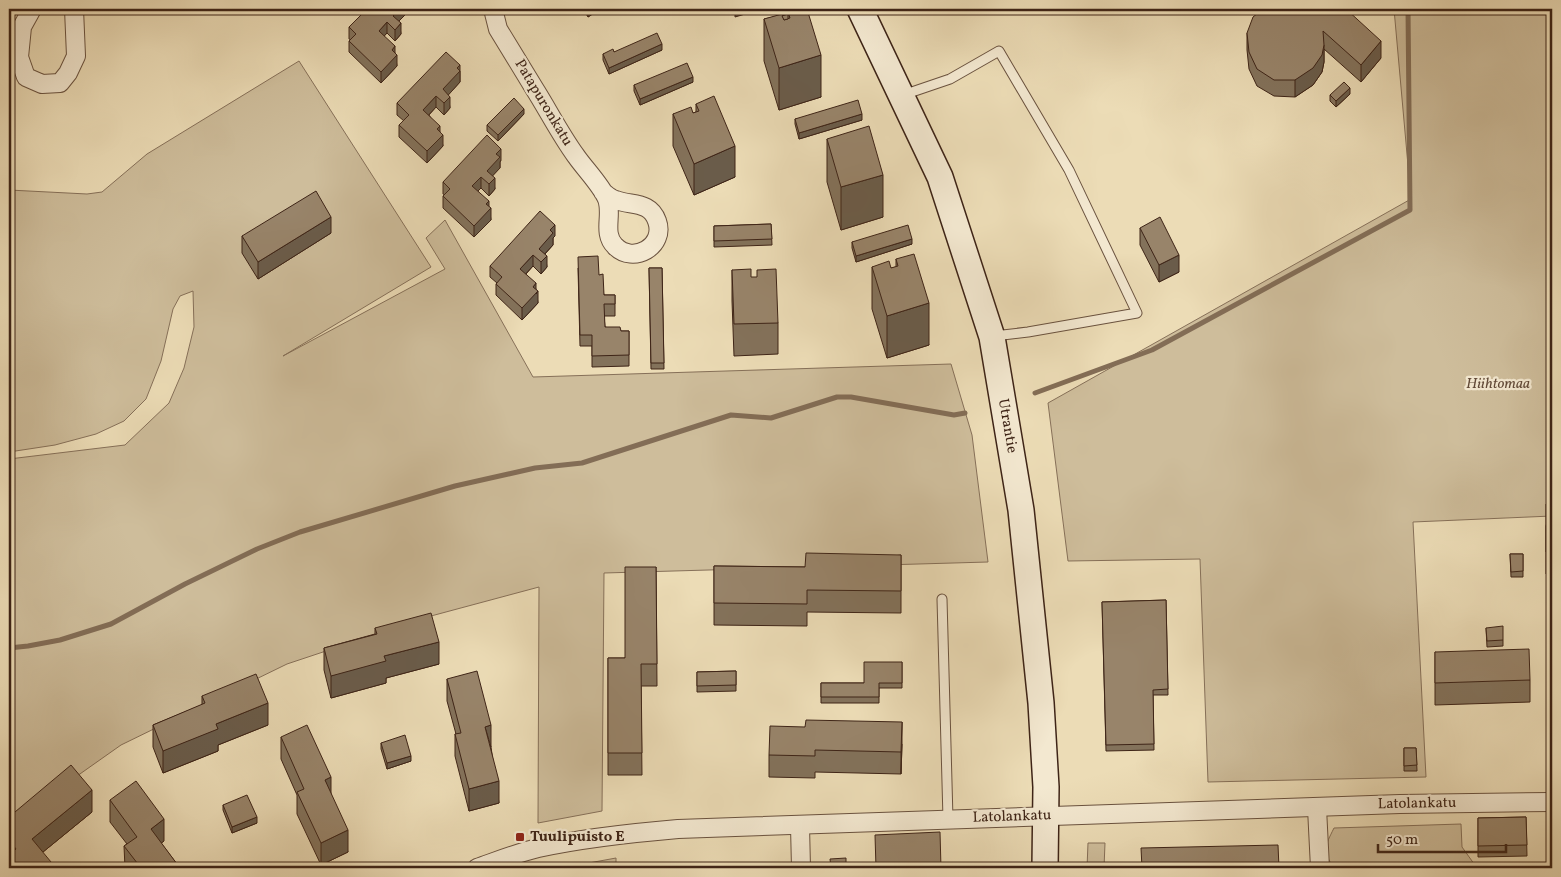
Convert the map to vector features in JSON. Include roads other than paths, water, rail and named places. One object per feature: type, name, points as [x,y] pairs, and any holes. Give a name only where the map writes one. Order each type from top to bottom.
[{"type":"main road","name":"Utrantie","points":[[860,9],[940,177],[992,337],[1021,510],[1041,703],[1046,816],[1045,868]]},
{"type":"street","points":[[32,9],[22,27],[19,57],[26,77],[42,84],[60,83],[68,73],[76,56],[74,9]]},
{"type":"street","name":"Patapuronkatu","points":[[493,9],[498,29],[574,154],[607,198],[610,208],[608,224],[610,239],[614,246],[628,254],[644,252],[651,248],[659,232],[655,215],[649,208],[641,204],[616,201],[603,192]]},
{"type":"street","points":[[608,224],[616,210],[632,203]]},
{"type":"street","name":"Latolankatu","points":[[477,868],[537,849],[568,842],[620,834],[678,829],[1400,804],[1552,802]]},
{"type":"street","points":[[1317,808],[1320,868]]},
{"type":"street","points":[[800,826],[801,868]]},
{"type":"lane","points":[[902,96],[950,79],[999,51],[1069,170],[1137,313],[992,337]]},
{"type":"lane","points":[[942,599],[948,819]]},
{"type":"waterway","points":[[1035,393],[1152,350],[1410,210],[1408,9]]},
{"type":"waterway","points":[[9,648],[60,640],[111,624],[185,584],[257,549],[300,532],[455,486],[535,468],[582,463],[731,415],[771,418],[837,397],[851,397],[954,415],[965,413]]},
{"type":"place","name":"Tuulipuisto E","points":[[520,837]]},
{"type":"park label","name":"Hiihtomaa","points":[[1498,384]]}]
